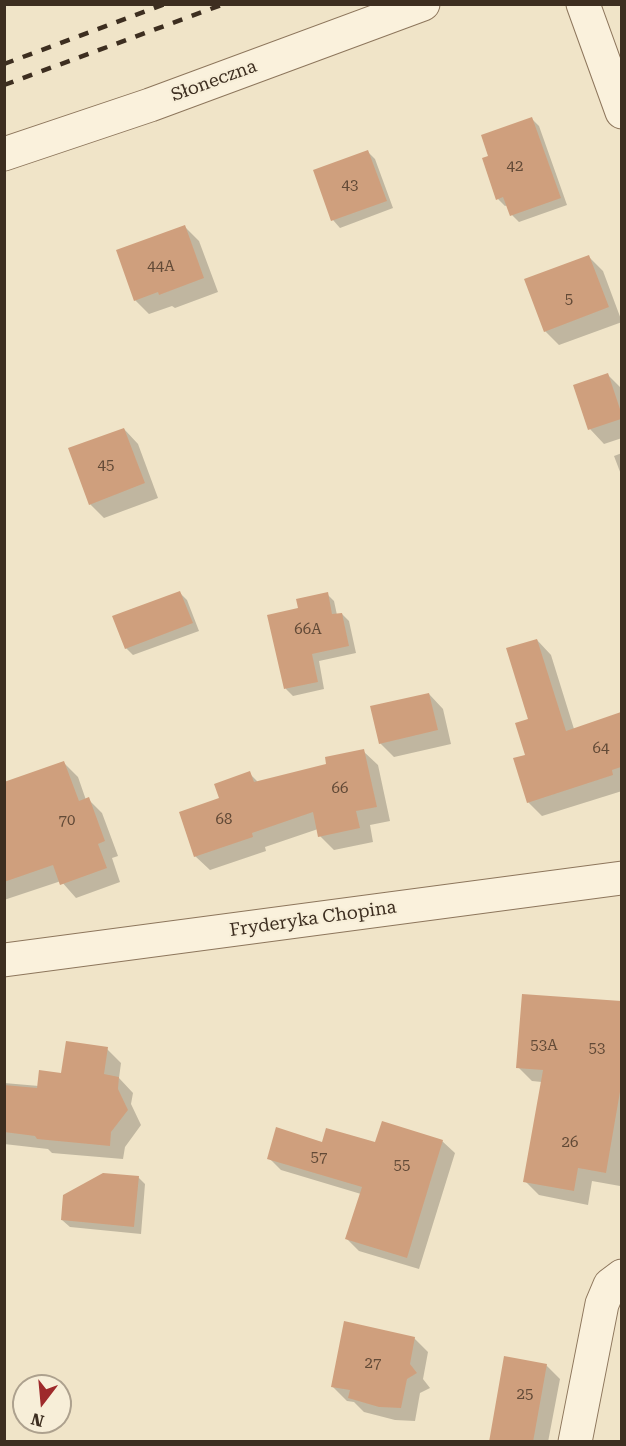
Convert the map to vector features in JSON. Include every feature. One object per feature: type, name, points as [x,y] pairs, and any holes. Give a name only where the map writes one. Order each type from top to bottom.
[{"type":"street","name":"Słoneczna","points":[[4,154],[150,105],[423,4]]},
{"type":"street","points":[[584,4],[621,112]]},
{"type":"street","name":"Fryderyka Chopina","points":[[4,960],[621,878]]},
{"type":"street","points":[[575,1442],[602,1305],[610,1285],[621,1276]]},
{"type":"building","points":[[532,117],[561,198],[510,216],[503,197],[496,200],[482,158],[488,156],[481,135]]},
{"type":"building","points":[[368,150],[387,201],[331,221],[313,170]]},
{"type":"building","points":[[185,225],[204,278],[159,295],[158,292],[134,301],[116,250]]},
{"type":"building","points":[[589,255],[609,307],[544,332],[524,279]]},
{"type":"building","points":[[608,373],[621,412],[621,419],[588,430],[573,385]]},
{"type":"building","points":[[124,428],[145,483],[89,505],[68,448]]},
{"type":"building","points":[[180,591],[193,623],[125,649],[112,616]]},
{"type":"building","points":[[328,592],[332,614],[342,613],[349,646],[312,654],[318,682],[284,689],[267,615],[298,608],[296,599]]},
{"type":"building","points":[[537,639],[566,731],[621,712],[621,767],[612,770],[613,775],[527,803],[513,758],[525,755],[515,723],[528,719],[506,648]]},
{"type":"building","points":[[429,693],[438,730],[379,744],[370,706]]},
{"type":"building","points":[[364,749],[377,807],[356,811],[360,828],[318,837],[313,812],[252,833],[253,837],[194,857],[179,812],[219,798],[214,784],[250,771],[254,782],[326,764],[325,757]]},
{"type":"building","points":[[64,761],[79,801],[89,797],[105,841],[98,844],[107,868],[60,885],[53,865],[4,882],[4,782]]},
{"type":"building","points":[[522,994],[621,1001],[621,1086],[606,1173],[578,1168],[574,1191],[523,1182],[543,1070],[516,1068]]},
{"type":"building","points":[[66,1041],[108,1047],[104,1074],[119,1077],[118,1089],[128,1110],[111,1132],[110,1146],[37,1139],[35,1136],[4,1132],[4,1085],[37,1088],[39,1070],[61,1073]]},
{"type":"building","points":[[382,1121],[443,1140],[407,1258],[345,1239],[362,1187],[267,1159],[276,1127],[322,1142],[326,1128],[375,1142]]},
{"type":"building","points":[[103,1173],[139,1176],[134,1227],[61,1220],[63,1195]]},
{"type":"building","points":[[344,1321],[415,1337],[410,1364],[417,1373],[407,1379],[401,1408],[379,1407],[348,1398],[350,1390],[331,1387]]},
{"type":"building","points":[[504,1356],[547,1364],[533,1442],[489,1442]]},
{"type":"railway","points":[[4,64],[165,4]]},
{"type":"railway","points":[[4,85],[224,4]]}]
